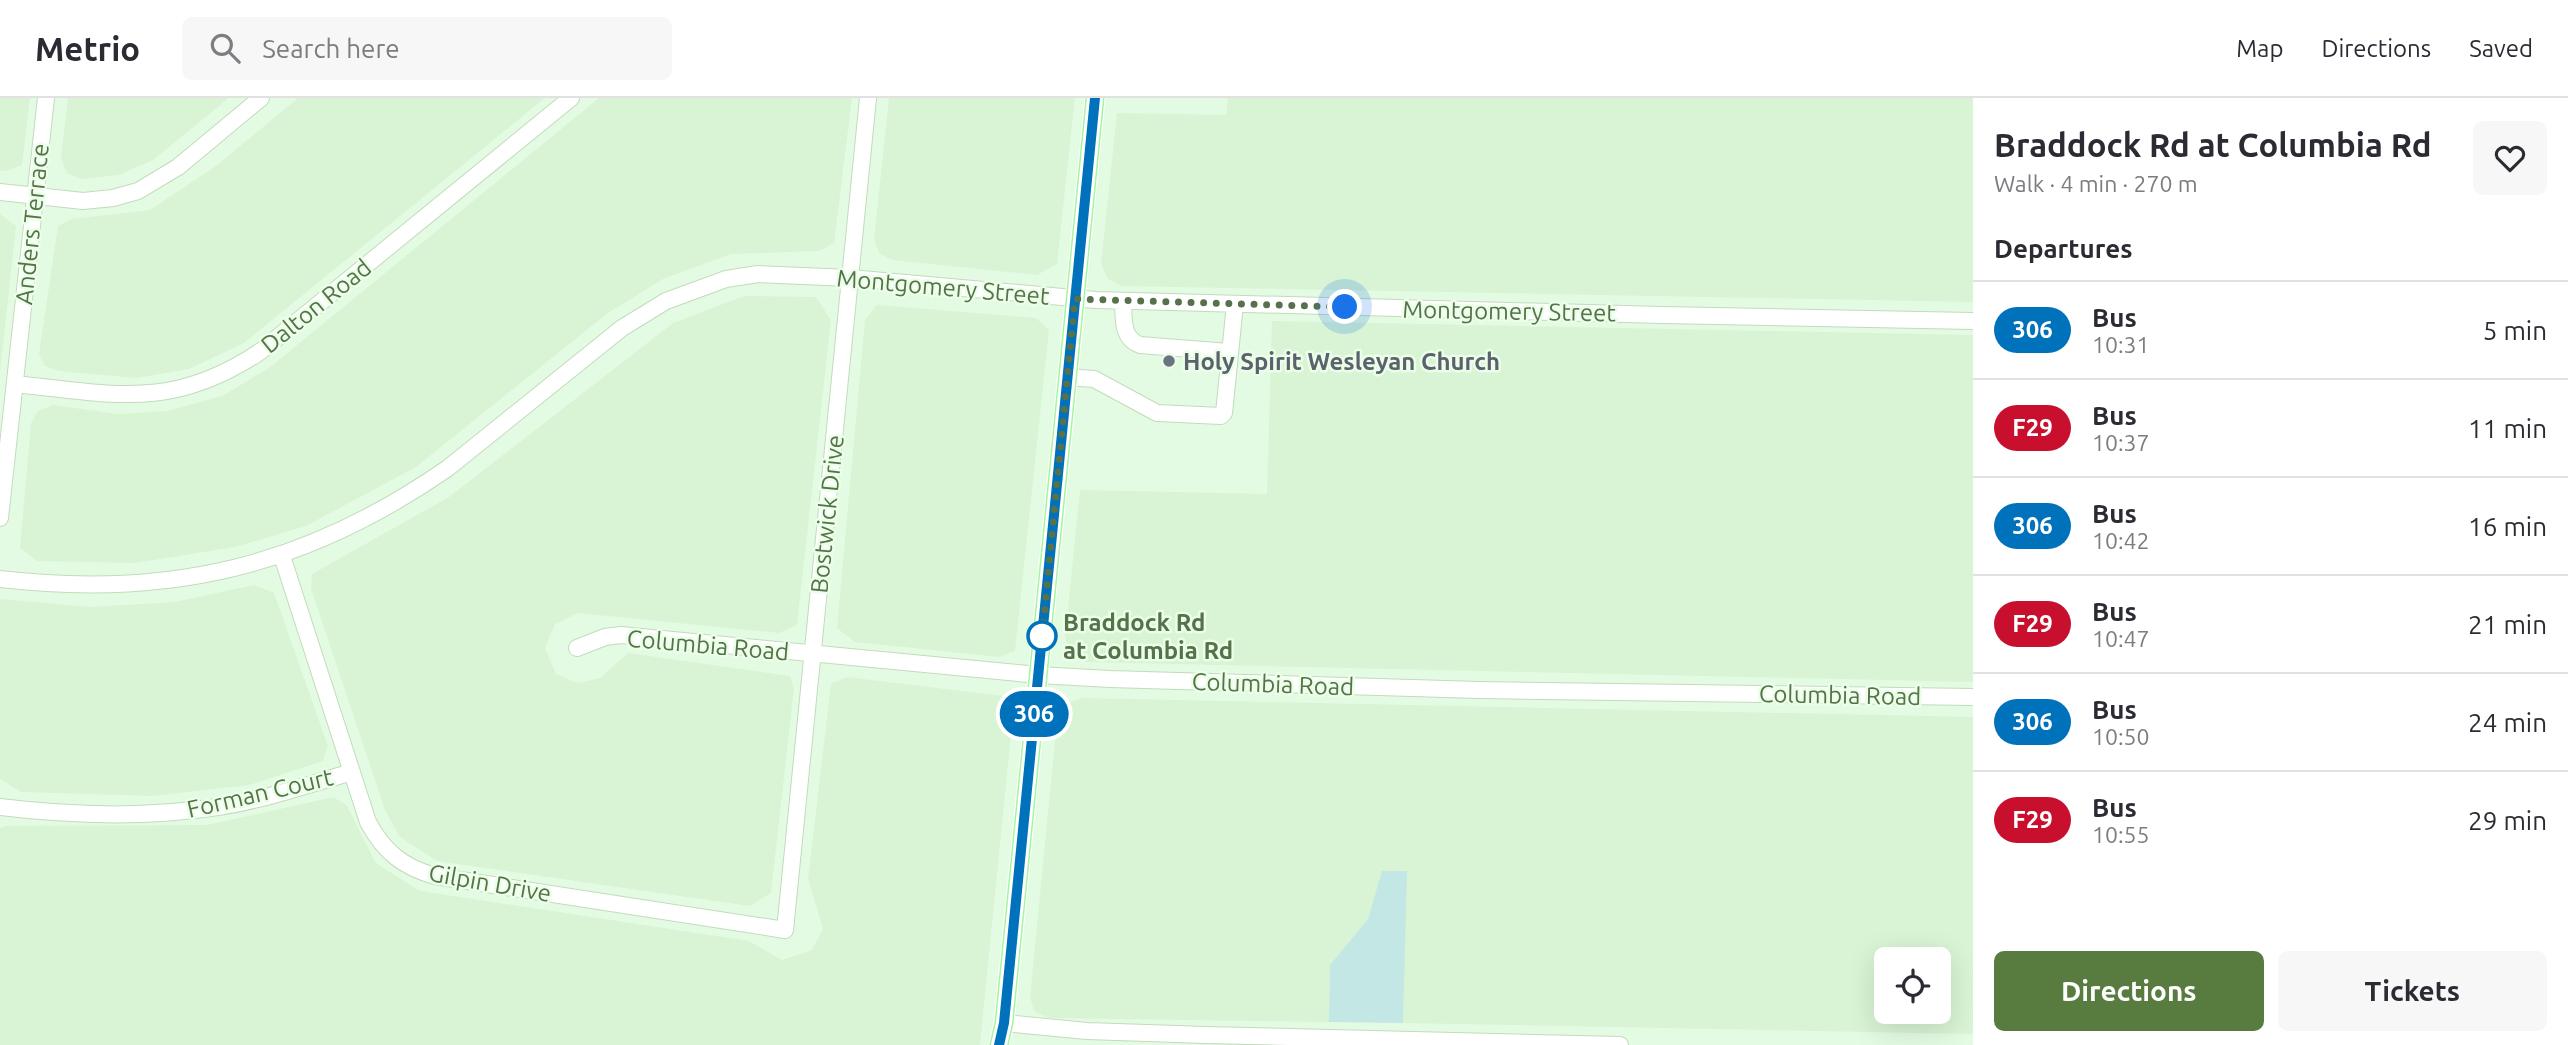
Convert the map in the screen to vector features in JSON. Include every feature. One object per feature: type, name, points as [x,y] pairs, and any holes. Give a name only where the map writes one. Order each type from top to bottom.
[{"type":"main road","points":[[1002,1045],[1095,98]]},
{"type":"street","name":"Anders Terrace","points":[[0,518],[46,98]]},
{"type":"street","points":[[0,192],[83,201],[113,198],[138,191],[178,167],[261,98]]},
{"type":"street","name":"Dalton Road","points":[[15,384],[129,395],[157,394],[183,389],[240,366],[570,98]]},
{"type":"street","name":"Bostwick Drive","points":[[785,930],[869,98]]},
{"type":"street","name":"Montgomery Street","points":[[0,579],[79,586],[161,583],[240,568],[313,544],[390,507],[421,487],[622,328],[666,301],[726,279],[758,274],[850,278],[1123,301],[1973,321]]},
{"type":"street","points":[[1123,301],[1124,326],[1127,336],[1133,342],[1229,352]]},
{"type":"street","points":[[1068,377],[1101,382],[1157,412],[1220,416],[1224,413],[1235,304]]},
{"type":"street","name":"Gilpin Drive","points":[[282,556],[368,822],[389,853],[416,871],[435,876],[785,930]]},
{"type":"street","name":"Columbia Road","points":[[577,648],[605,637],[621,635],[1110,680],[1479,690],[1973,697]]},
{"type":"street","name":"Forman Court","points":[[0,807],[81,815],[188,811],[256,799],[352,772]]},
{"type":"street","points":[[1004,1023],[1087,1031],[1219,1036],[1620,1045]]},
{"type":"shaded area","points":[[0,98],[30,98],[22,165],[6,171],[0,170]]},
{"type":"shaded area","points":[[68,98],[229,98],[153,160],[119,175],[81,179],[67,173],[61,158]]},
{"type":"shaded area","points":[[298,98],[545,98],[244,343],[189,369],[136,378],[59,371],[45,366],[39,354],[58,226],[71,219],[150,210],[216,166]]},
{"type":"shaded area","points":[[599,98],[852,98],[834,243],[819,251],[731,254],[663,279],[608,313],[416,467],[306,526],[235,547],[135,563],[37,561],[20,548],[31,423],[38,411],[53,405],[118,414],[167,411],[222,396],[269,368]]},
{"type":"shaded area","points":[[889,98],[1075,98],[1057,264],[1037,275],[892,260],[879,253],[874,240]]},
{"type":"shaded area","points":[[1228,98],[1973,98],[1973,302],[1121,286],[1107,278],[1101,264],[1117,113],[1226,115]]},
{"type":"shaded area","points":[[0,214],[16,226],[0,372]]},
{"type":"shaded area","points":[[744,296],[816,297],[831,320],[797,625],[779,633],[578,613],[555,624],[545,648],[556,674],[578,683],[600,678],[628,653],[790,676],[794,688],[771,893],[750,906],[437,861],[400,837],[385,810],[311,589],[312,574],[449,497],[673,323]]},
{"type":"shaded area","points":[[877,305],[1036,318],[1049,330],[1015,651],[999,657],[855,642],[837,628],[865,320]]},
{"type":"shaded area","points":[[1272,321],[1973,335],[1973,682],[1086,662],[1071,654],[1065,638],[1080,490],[1267,494]]},
{"type":"shaded area","points":[[254,585],[274,593],[328,746],[323,761],[249,785],[152,796],[21,792],[0,779],[0,599],[90,607],[175,602]]},
{"type":"shaded area","points":[[847,677],[1003,696],[1013,715],[980,1045],[0,1045],[0,828],[7,826],[207,825],[334,797],[347,806],[376,863],[420,891],[749,941],[782,960],[812,950],[823,929],[808,879],[831,684]]},
{"type":"shaded area","points":[[1082,698],[1973,717],[1973,1034],[1403,1023],[1406,871],[1382,871],[1368,919],[1330,965],[1329,1022],[1048,1018],[1034,1011],[1030,997],[1057,720],[1066,704]]},
{"type":"shaded area","points":[[1382,871],[1407,871],[1403,1023],[1329,1022],[1330,965],[1368,919]]},
{"type":"bus line","name":"306","points":[[999,1045],[1004,1023],[1095,98]]},
{"type":"place","name":"Holy Spirit Wesleyan Church","points":[[1169,361]]},
{"type":"place","name":"Braddock Rd at Columbia Rd","points":[[1042,636]]},
{"type":"route","points":[[1042,636],[1041,648],[1075,299],[1345,307]]}]
